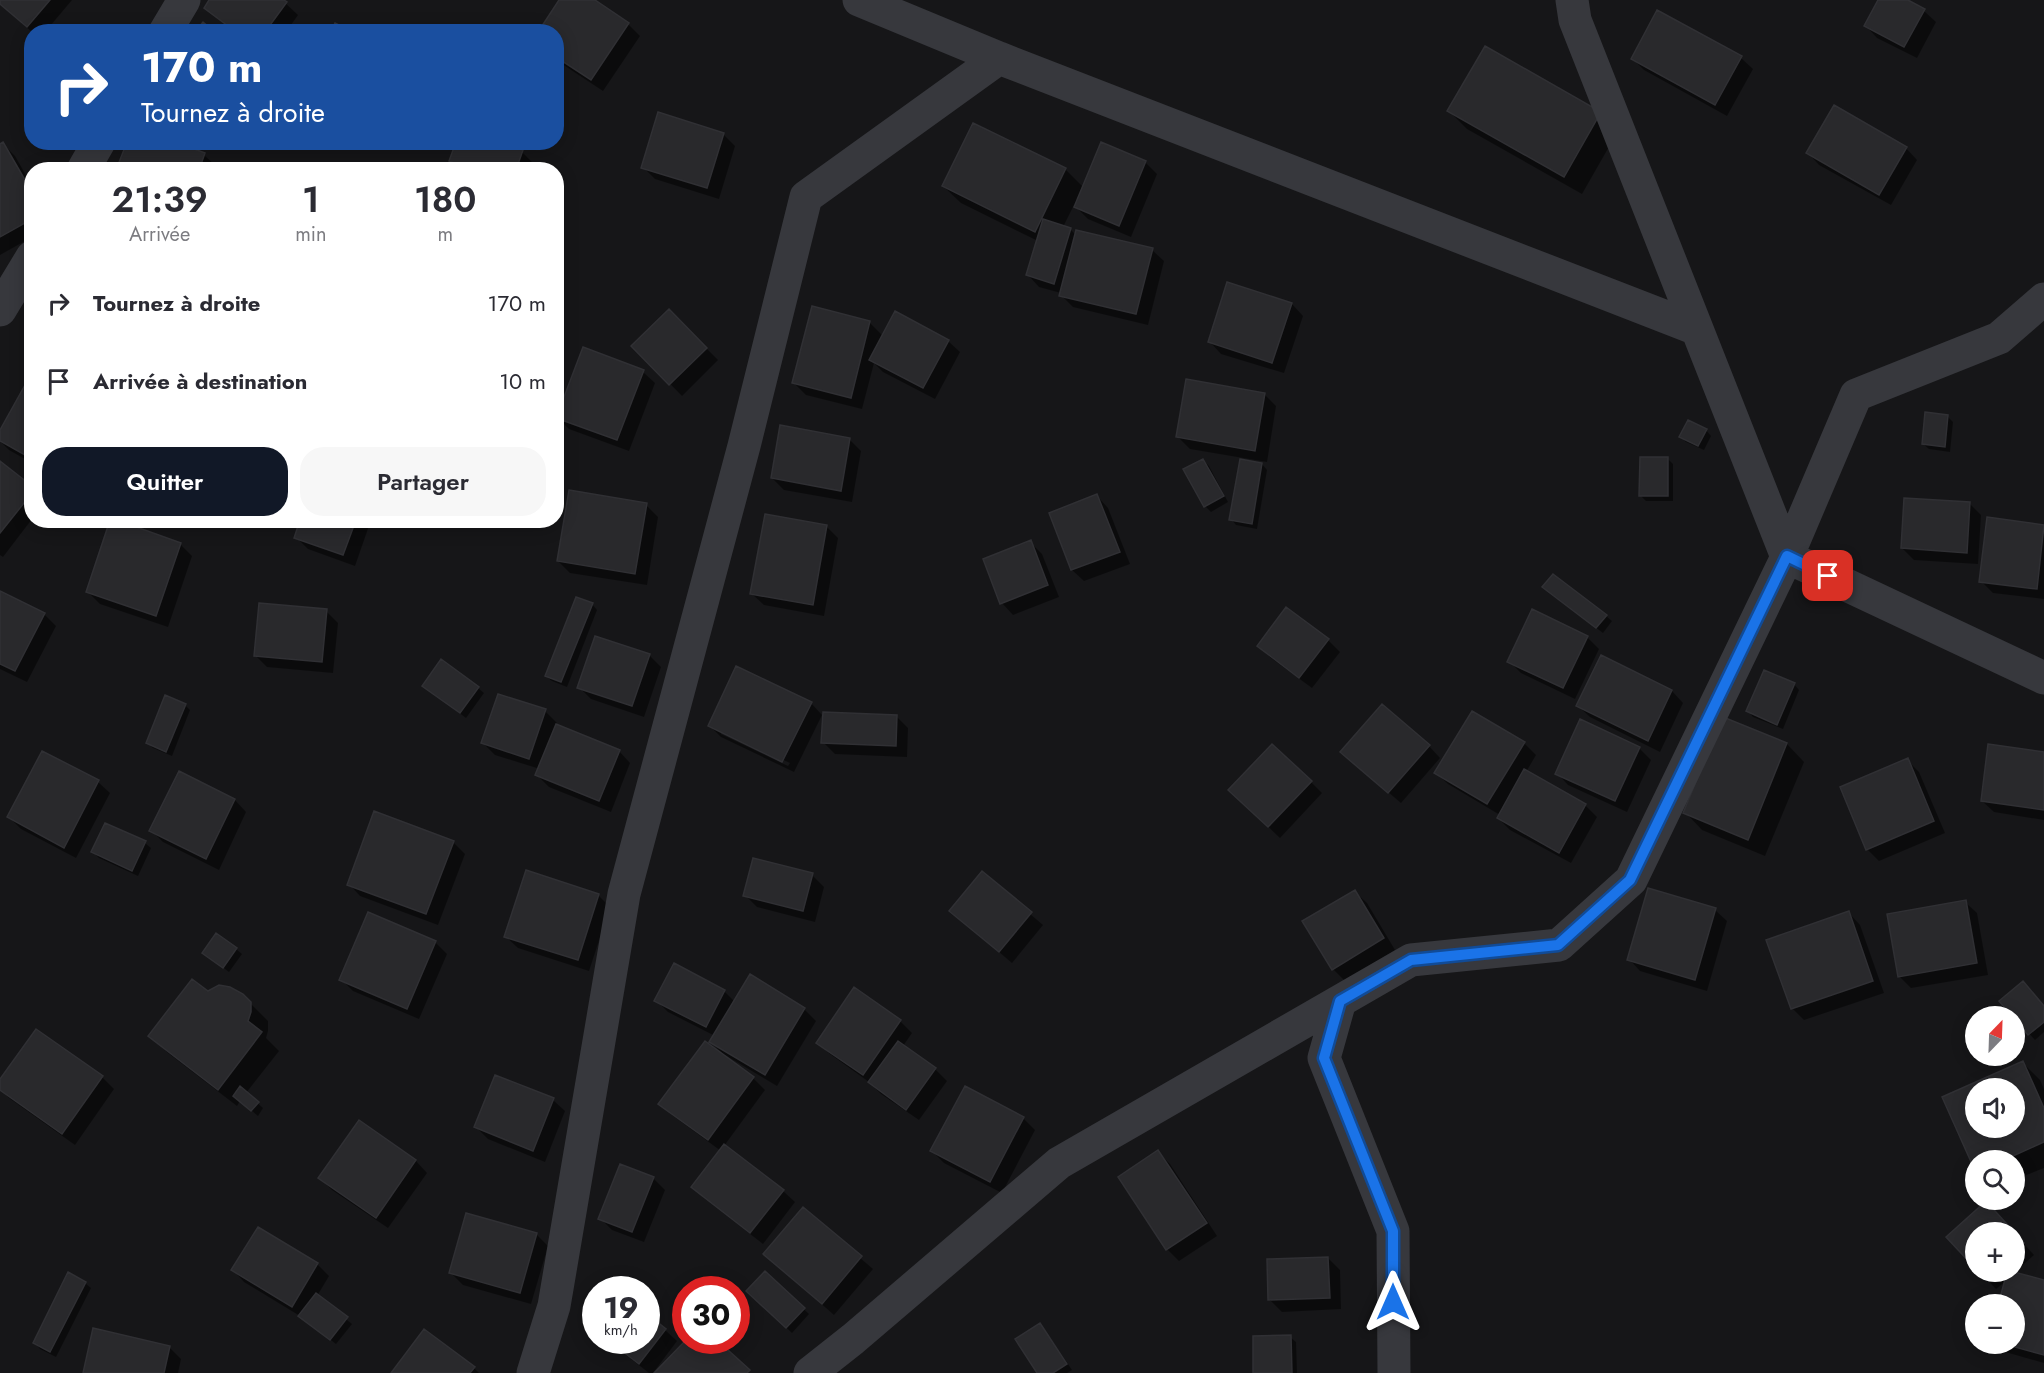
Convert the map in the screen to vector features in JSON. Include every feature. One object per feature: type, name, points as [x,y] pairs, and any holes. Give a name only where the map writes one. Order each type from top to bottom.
[{"type":"street","points":[[170,24],[184,0]]},
{"type":"street","points":[[859,0],[999,57],[1696,329]]},
{"type":"street","points":[[1572,0],[1575,20],[1787,556],[2044,678]]},
{"type":"street","points":[[533,1373],[554,1306],[624,894],[744,446],[806,197],[999,57]]},
{"type":"street","points":[[0,310],[24,270]]},
{"type":"street","points":[[810,1373],[1059,1163],[1411,960],[1558,945],[1630,880],[1787,556],[1856,395],[1999,338],[2044,299]]},
{"type":"street","points":[[1340,1001],[1324,1058],[1393,1231],[1394,1373]]},
{"type":"building","points":[[0,0],[50,0],[30,24],[24,24],[0,4]]},
{"type":"building","points":[[209,0],[284,0],[287,2],[271,24],[225,24],[204,8]]},
{"type":"building","points":[[559,0],[595,0],[629,23],[591,80],[564,62],[564,24],[543,24]]},
{"type":"building","points":[[1878,0],[1908,0],[1925,9],[1904,47],[1864,26]]},
{"type":"building","points":[[1657,10],[1742,56],[1715,105],[1631,59]]},
{"type":"building","points":[[1485,46],[1601,112],[1564,177],[1447,111]]},
{"type":"building","points":[[1834,105],[1907,147],[1879,195],[1806,153]]},
{"type":"building","points":[[658,112],[724,133],[707,188],[641,168]]},
{"type":"building","points":[[973,123],[1066,168],[1035,232],[942,186]]},
{"type":"building","points":[[3,142],[24,178],[24,224],[0,237],[0,144]]},
{"type":"building","points":[[1101,142],[1146,161],[1119,226],[1074,207]]},
{"type":"building","points":[[124,150],[197,150],[205,153],[202,162],[119,162]]},
{"type":"building","points":[[453,150],[523,150],[519,162],[449,161]]},
{"type":"building","points":[[1043,219],[1071,228],[1054,284],[1026,275]]},
{"type":"building","points":[[1076,230],[1153,248],[1136,314],[1059,296]]},
{"type":"building","points":[[1227,282],[1292,303],[1272,363],[1208,342]]},
{"type":"building","points":[[812,306],[870,321],[851,398],[792,383]]},
{"type":"building","points":[[669,309],[707,348],[669,385],[631,346]]},
{"type":"building","points":[[895,311],[949,340],[923,388],[869,360]]},
{"type":"building","points":[[583,347],[644,370],[617,440],[564,421],[564,397]]},
{"type":"building","points":[[1186,379],[1265,393],[1255,451],[1176,437]]},
{"type":"building","points":[[24,387],[24,454],[0,441],[0,430]]},
{"type":"building","points":[[1925,412],[1948,415],[1945,447],[1922,444]]},
{"type":"building","points":[[1688,420],[1707,429],[1698,446],[1679,437]]},
{"type":"building","points":[[780,425],[850,438],[841,491],[771,478]]},
{"type":"building","points":[[1640,457],[1668,457],[1668,496],[1639,496]]},
{"type":"building","points":[[1203,459],[1224,496],[1204,507],[1183,469]]},
{"type":"building","points":[[1240,459],[1262,463],[1252,524],[1229,520]]},
{"type":"building","points":[[0,461],[24,480],[24,503],[0,533]]},
{"type":"building","points":[[569,490],[647,503],[635,574],[557,561]]},
{"type":"building","points":[[1097,494],[1120,552],[1071,570],[1049,513]]},
{"type":"building","points":[[1904,498],[1970,502],[1967,553],[1901,548]]},
{"type":"building","points":[[765,514],[827,525],[813,605],[750,594]]},
{"type":"building","points":[[1987,517],[2044,525],[2037,589],[1979,582]]},
{"type":"building","points":[[107,528],[139,528],[181,543],[156,616],[86,592]]},
{"type":"building","points":[[297,528],[353,528],[343,555],[294,538]]},
{"type":"building","points":[[1031,540],[1048,585],[1000,604],[983,559]]},
{"type":"building","points":[[1553,574],[1607,615],[1596,628],[1542,587]]},
{"type":"building","points":[[0,591],[45,613],[15,671],[0,664]]},
{"type":"building","points":[[576,597],[593,603],[561,682],[545,676]]},
{"type":"building","points":[[259,603],[327,609],[322,662],[254,656]]},
{"type":"building","points":[[1286,607],[1329,639],[1299,678],[1257,646]]},
{"type":"building","points":[[1532,609],[1588,636],[1563,688],[1507,662]]},
{"type":"building","points":[[595,636],[650,654],[632,706],[577,688]]},
{"type":"building","points":[[1601,655],[1672,690],[1648,741],[1576,706]]},
{"type":"building","points":[[441,659],[479,687],[460,713],[422,686]]},
{"type":"building","points":[[736,666],[812,702],[782,762],[708,726]]},
{"type":"building","points":[[1764,670],[1795,683],[1777,725],[1746,711]]},
{"type":"building","points":[[498,694],[546,709],[529,759],[481,743]]},
{"type":"building","points":[[165,695],[186,704],[166,752],[146,743]]},
{"type":"building","points":[[1382,704],[1430,745],[1388,793],[1340,752]]},
{"type":"building","points":[[1472,711],[1525,742],[1487,804],[1434,773]]},
{"type":"building","points":[[823,712],[897,715],[896,746],[821,743]]},
{"type":"building","points":[[1723,717],[1787,743],[1748,840],[1683,813]]},
{"type":"building","points":[[1580,719],[1640,747],[1615,801],[1555,774]]},
{"type":"building","points":[[556,724],[620,750],[599,801],[535,775]]},
{"type":"building","points":[[1272,744],[1312,781],[1268,827],[1228,790]]},
{"type":"building","points":[[1988,744],[2044,752],[2044,810],[1981,801]]},
{"type":"building","points":[[42,751],[99,780],[64,848],[7,817]]},
{"type":"building","points":[[1908,758],[1934,821],[1866,850],[1840,787]]},
{"type":"building","points":[[1524,769],[1586,804],[1559,853],[1497,818]]},
{"type":"building","points":[[179,771],[235,799],[206,859],[149,831]]},
{"type":"building","points":[[374,811],[454,841],[426,914],[347,885]]},
{"type":"building","points":[[105,823],[146,841],[132,871],[91,852]]},
{"type":"building","points":[[753,858],[813,873],[803,911],[743,896]]},
{"type":"building","points":[[526,870],[599,894],[578,960],[504,937]]},
{"type":"building","points":[[982,871],[1032,912],[999,952],[949,911]]},
{"type":"building","points":[[1648,888],[1716,908],[1695,980],[1627,960]]},
{"type":"building","points":[[1355,890],[1384,938],[1332,970],[1302,921]]},
{"type":"building","points":[[1966,900],[1977,963],[1898,977],[1887,914]]},
{"type":"building","points":[[1849,911],[1873,981],[1791,1009],[1766,940]]},
{"type":"building","points":[[368,912],[436,941],[407,1009],[339,980]]},
{"type":"building","points":[[216,933],[237,948],[223,968],[202,953]]},
{"type":"building","points":[[674,963],[725,990],[706,1027],[654,1001]]},
{"type":"building","points":[[750,974],[805,1008],[765,1075],[709,1042]]},
{"type":"building","points":[[192,979],[208,991],[219,985],[230,987],[243,994],[251,1002],[248,1021],[262,1032],[218,1090],[148,1036]]},
{"type":"building","points":[[2023,981],[2044,1006],[2044,1022],[2028,1035],[2025,1031],[2025,1006],[2003,1006],[1999,1001]]},
{"type":"building","points":[[854,987],[901,1020],[863,1075],[816,1043]]},
{"type":"building","points":[[36,1029],[103,1076],[62,1134],[0,1090],[0,1079]]},
{"type":"building","points":[[705,1041],[754,1077],[708,1140],[658,1104]]},
{"type":"building","points":[[898,1041],[936,1068],[906,1110],[868,1082]]},
{"type":"building","points":[[2025,1065],[2044,1108],[2044,1142],[2025,1151],[1966,1150],[1942,1097],[1965,1087],[1965,1138],[2025,1138],[2025,1078],[1985,1078],[2012,1066]]},
{"type":"building","points":[[495,1075],[554,1098],[533,1151],[474,1127]]},
{"type":"building","points":[[240,1086],[259,1102],[251,1111],[233,1096]]},
{"type":"building","points":[[965,1086],[1024,1117],[990,1182],[930,1151]]},
{"type":"building","points":[[359,1120],[416,1160],[376,1218],[318,1178]]},
{"type":"building","points":[[724,1144],[784,1190],[750,1233],[691,1187]]},
{"type":"building","points":[[1158,1150],[1207,1223],[1166,1250],[1118,1177]]},
{"type":"building","points":[[620,1164],[654,1177],[632,1232],[598,1219]]},
{"type":"building","points":[[803,1207],[862,1256],[822,1304],[763,1254]]},
{"type":"building","points":[[1976,1210],[1994,1210],[2005,1222],[1965,1222],[1965,1257],[1946,1237]]},
{"type":"building","points":[[466,1213],[537,1233],[520,1293],[449,1273]]},
{"type":"building","points":[[258,1227],[318,1263],[292,1307],[231,1270]]},
{"type":"building","points":[[1328,1257],[1330,1298],[1268,1300],[1267,1259]]},
{"type":"building","points":[[765,1271],[805,1308],[786,1328],[750,1295],[750,1287]]},
{"type":"building","points":[[68,1272],[86,1282],[50,1352],[33,1343]]},
{"type":"building","points":[[2025,1275],[2044,1280],[2044,1355],[2025,1350],[2025,1294],[2001,1294],[2004,1282],[2025,1282]]},
{"type":"building","points":[[316,1293],[348,1317],[330,1340],[298,1316]]},
{"type":"building","points":[[1040,1323],[1067,1364],[1053,1373],[1037,1373],[1015,1339]]},
{"type":"building","points":[[660,1324],[666,1329],[660,1337]]},
{"type":"building","points":[[93,1328],[170,1346],[164,1373],[83,1373]]},
{"type":"building","points":[[424,1329],[475,1367],[470,1373],[391,1373]]},
{"type":"building","points":[[1291,1335],[1292,1373],[1253,1373],[1253,1336]]},
{"type":"building","points":[[626,1354],[647,1354],[639,1364]]},
{"type":"building","points":[[672,1354],[732,1354],[750,1370],[747,1373],[654,1373]]},
{"type":"route","points":[[1393,1302],[1393,1231],[1324,1058],[1340,1001],[1411,960],[1558,945],[1630,880],[1787,556],[1828,576]]}]
